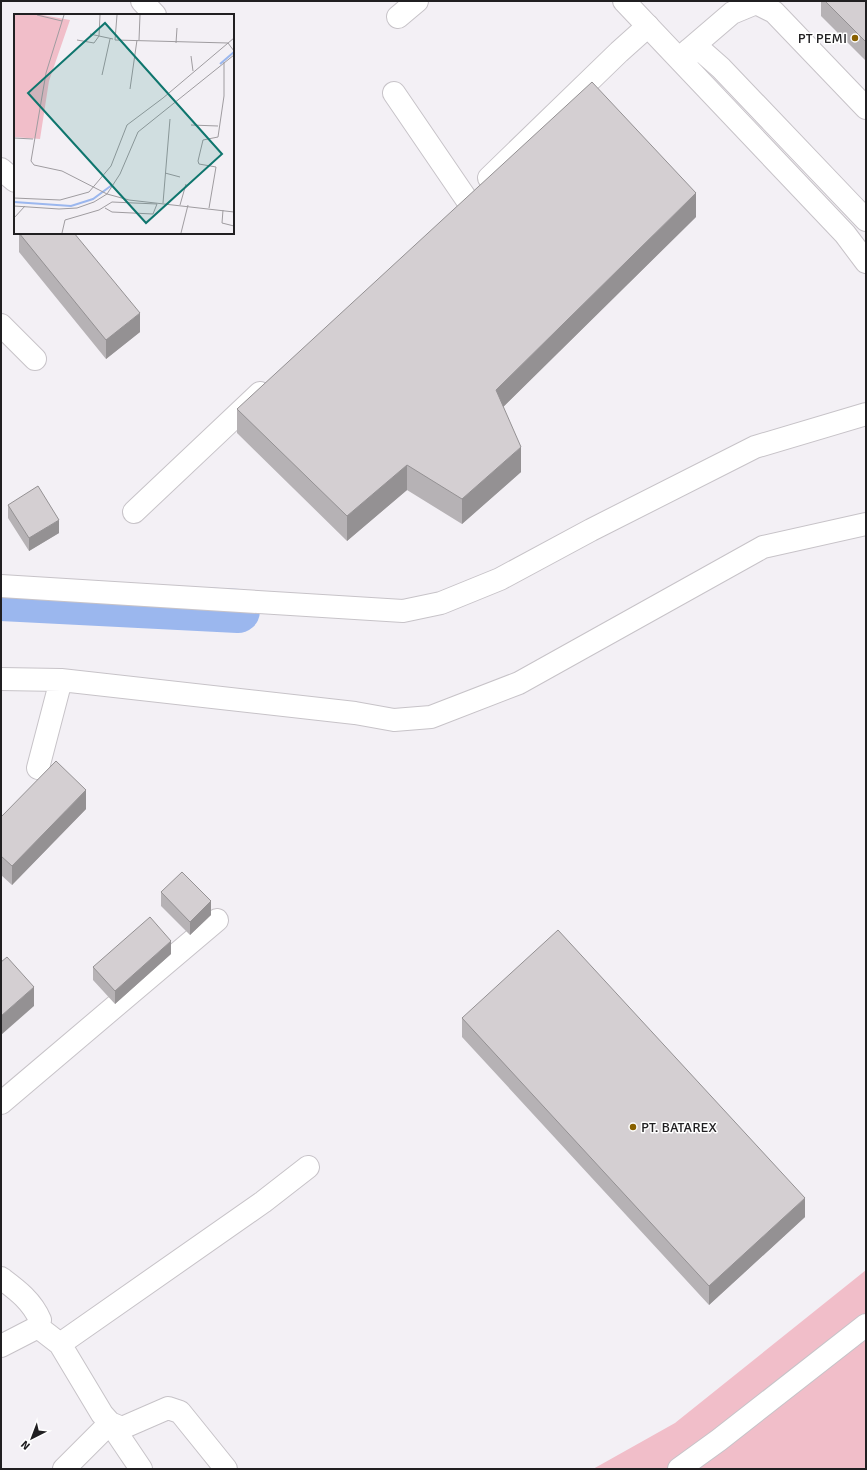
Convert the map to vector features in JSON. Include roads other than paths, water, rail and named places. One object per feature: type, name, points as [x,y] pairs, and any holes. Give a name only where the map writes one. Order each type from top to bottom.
[{"type":"street","points":[[142,1],[154,14]]},
{"type":"street","points":[[398,17],[417,1]]},
{"type":"street","points":[[624,1],[648,26],[685,54],[845,234],[866,262]]},
{"type":"street","points":[[685,54],[732,14],[756,3],[774,12],[866,108]]},
{"type":"street","points":[[450,216],[619,52],[648,26]]},
{"type":"street","points":[[685,54],[704,53],[721,68],[866,220]]},
{"type":"street","points":[[394,93],[467,200]]},
{"type":"street","points":[[1,169],[14,180]]},
{"type":"street","points":[[1,325],[35,359]]},
{"type":"street","points":[[134,512],[276,377]]},
{"type":"street","points":[[1,586],[402,611],[441,603],[500,579],[591,530],[755,447],[866,414]]},
{"type":"street","points":[[1,679],[61,680],[348,712],[394,720],[431,717],[519,683],[763,547],[866,524]]},
{"type":"street","points":[[38,768],[61,680]]},
{"type":"street","points":[[1,1103],[217,920]]},
{"type":"street","points":[[60,1344],[263,1202],[308,1167]]},
{"type":"street","points":[[1,1278],[23,1294],[36,1311],[40,1320],[38,1327],[1,1346]]},
{"type":"street","points":[[680,1469],[866,1325]]},
{"type":"street","points":[[38,1327],[60,1344],[102,1414],[110,1423],[141,1469]]},
{"type":"street","points":[[110,1423],[122,1428],[168,1408],[180,1412],[226,1469]]},
{"type":"street","points":[[64,1469],[110,1423]]},
{"type":"waterway","points":[[1,599],[238,611]]},
{"type":"place","name":"PT PEMI","points":[[855,38]]},
{"type":"place","name":"PT. BATAREX","points":[[633,1127]]}]
